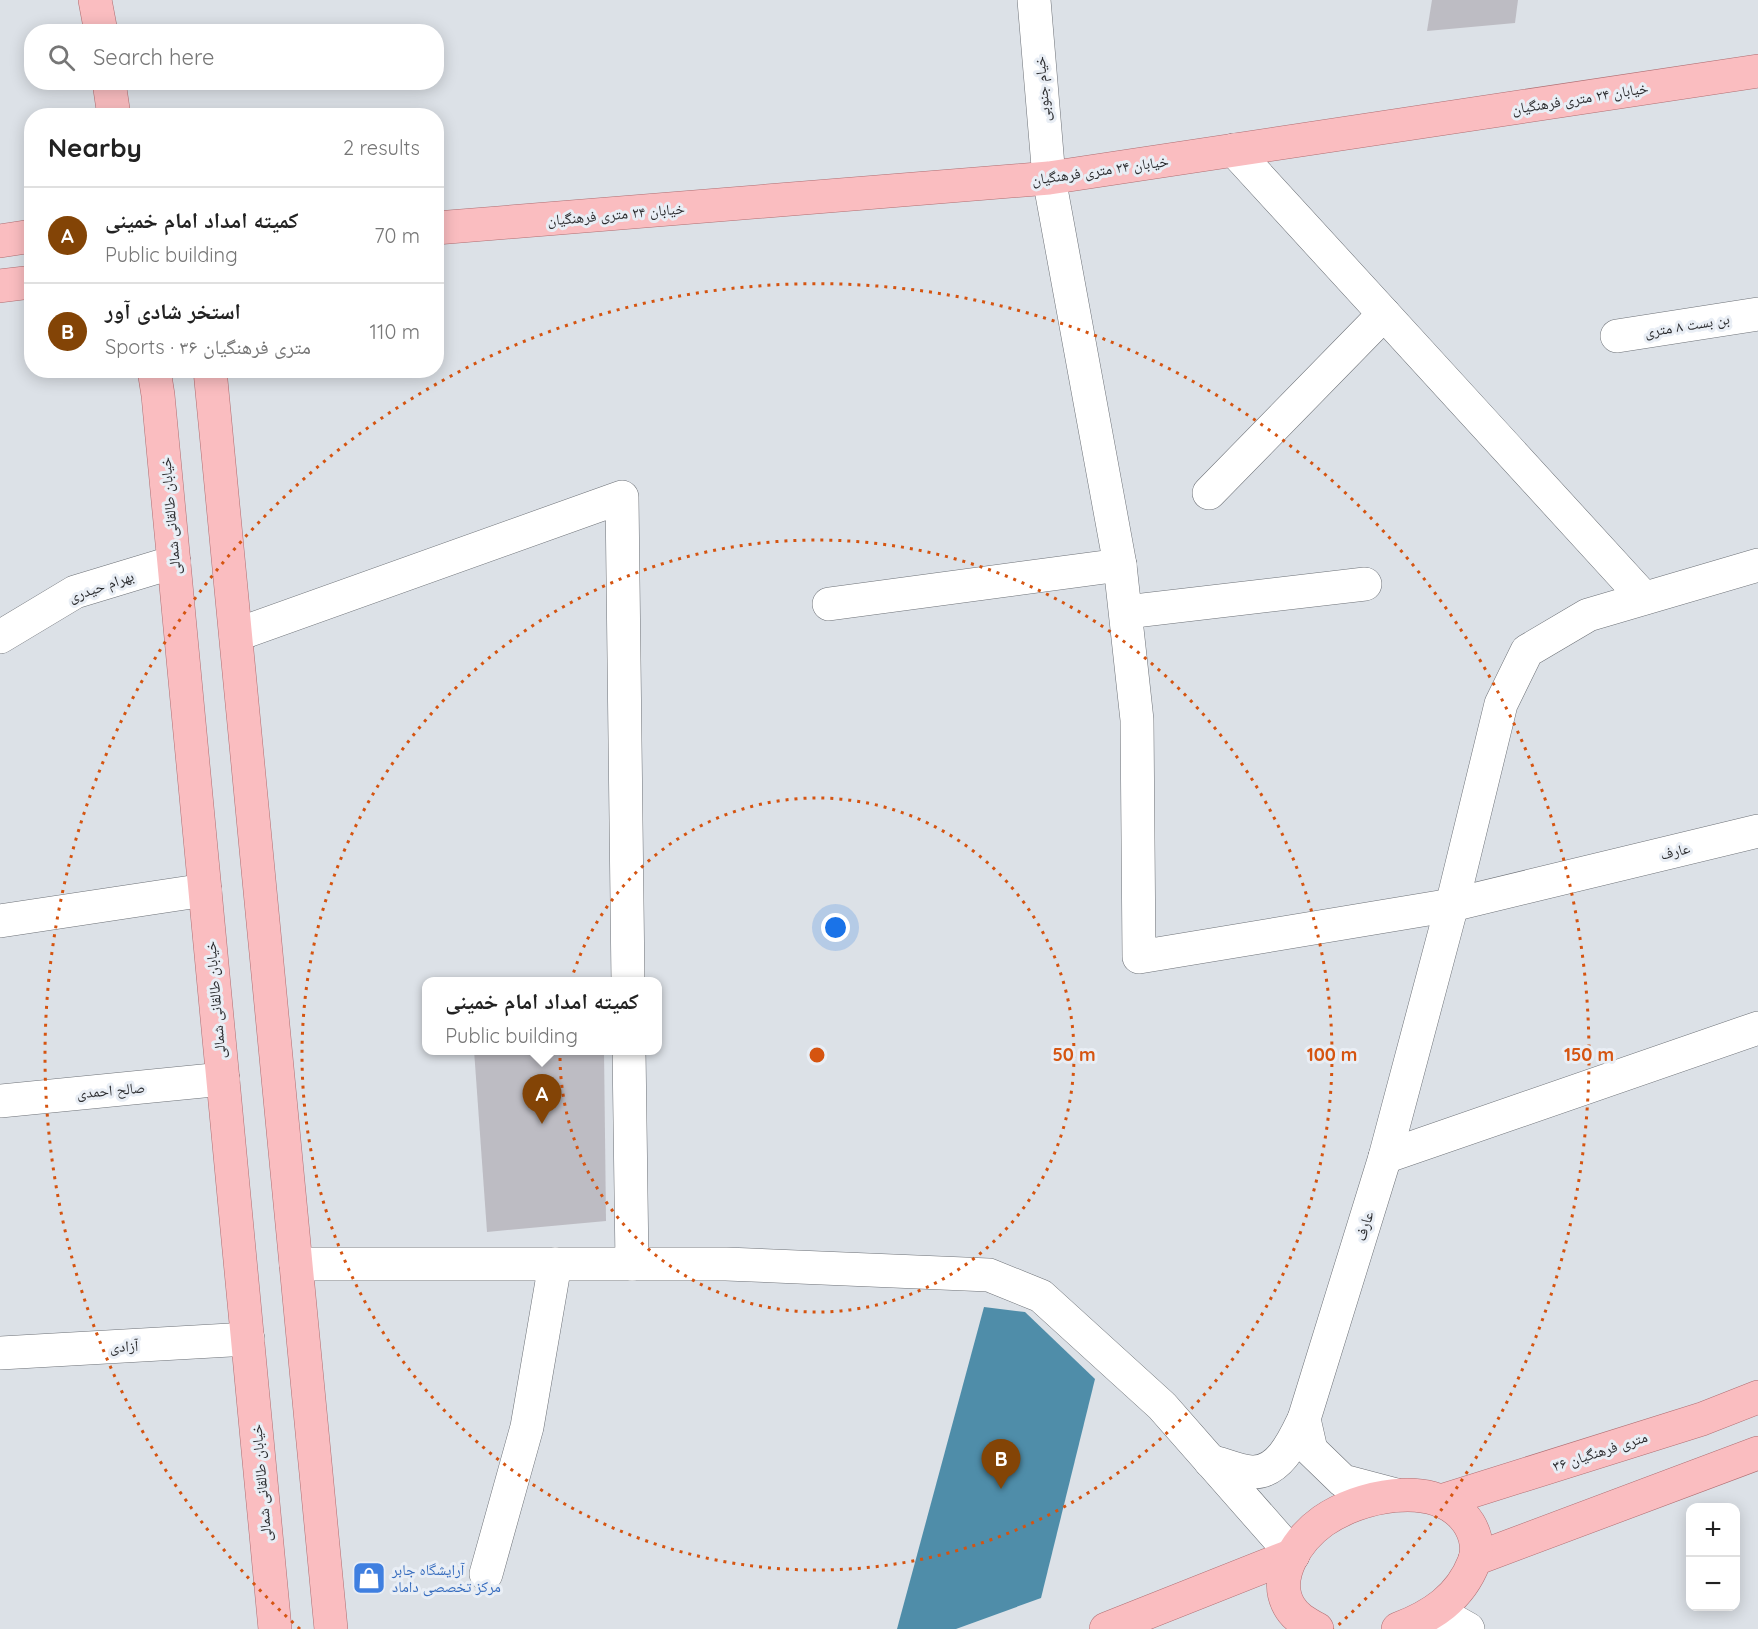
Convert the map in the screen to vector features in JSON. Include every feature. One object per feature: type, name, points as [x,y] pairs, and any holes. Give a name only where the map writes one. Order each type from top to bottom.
[{"type":"main road","points":[[95,0],[100,24]]},
{"type":"main road","name":"خیابان ۲۴ متری فرهنگیان","points":[[444,227],[1049,178],[1758,71]]},
{"type":"main road","points":[[110,90],[113,108]]},
{"type":"main road","points":[[0,241],[24,237]]},
{"type":"main road","points":[[0,286],[24,283]]},
{"type":"main road","name":"خیابان طالقانی شمالی","points":[[155,378],[275,1629]]},
{"type":"main road","points":[[211,378],[331,1629]]},
{"type":"main road","name":"۳۶ متری فرهنگیان","points":[[1441,1501],[1702,1419],[1758,1397]]},
{"type":"main road","points":[[1475,1559],[1758,1453]]},
{"type":"main road","points":[[1317,1629],[1302,1621],[1289,1607],[1284,1591],[1284,1573],[1305,1536],[1324,1520],[1371,1499],[1395,1495],[1420,1496],[1441,1501],[1458,1510],[1471,1524],[1476,1541],[1475,1559],[1467,1578],[1432,1620],[1398,1629]]},
{"type":"main road","points":[[1106,1629],[1293,1555]]},
{"type":"street","name":"خیام جنوبی","points":[[1034,0],[1049,178],[1120,565],[1126,612],[1137,720],[1139,957]]},
{"type":"street","points":[[1234,150],[1644,598]]},
{"type":"street","points":[[1209,493],[1384,314]]},
{"type":"street","name":"بن بست ۸ متری","points":[[1617,336],[1758,314]]},
{"type":"street","points":[[236,635],[622,497],[628,977]]},
{"type":"street","name":"بهرام حیدری","points":[[0,637],[75,592],[174,562]]},
{"type":"street","points":[[829,604],[1120,565]]},
{"type":"street","points":[[1452,905],[1500,704],[1527,651],[1588,615],[1758,565]]},
{"type":"street","points":[[1126,612],[1365,584]]},
{"type":"street","name":"عارف","points":[[1139,957],[1452,905],[1758,831]]},
{"type":"street","points":[[0,921],[205,890]]},
{"type":"street","name":"عارف","points":[[1395,1495],[1342,1481],[1311,1450],[1304,1419],[1385,1157],[1452,905]]},
{"type":"street","points":[[1385,1157],[1758,1028]]},
{"type":"street","points":[[629,1055],[632,1264]]},
{"type":"street","name":"صالح احمدی","points":[[0,1101],[223,1079]]},
{"type":"street","points":[[296,1264],[726,1264],[989,1275],[1041,1296],[1162,1406],[1293,1555]]},
{"type":"street","points":[[486,1574],[527,1427],[555,1264]]},
{"type":"street","name":"آزادی","points":[[0,1353],[248,1339]]},
{"type":"street","points":[[1210,1461],[1251,1472],[1269,1469],[1291,1446],[1304,1419]]},
{"type":"street","points":[[1432,1620],[1468,1629]]},
{"type":"water","points":[[984,1307],[1025,1312],[1095,1379],[1041,1598],[956,1629],[897,1629]]},
{"type":"building","points":[[1432,0],[1518,0],[1515,23],[1427,31]]},
{"type":"building","points":[[474,1055],[604,1055],[606,1221],[487,1232]]},
{"type":"place","name":"کمیته امداد امام خمینی","points":[[542,1124]]},
{"type":"place","name":"استخر شادی آور","points":[[1001,1489]]},
{"type":"place","name":"آرایشگاه جابر مرکز تخصصی داماد","points":[[369,1578]]}]
